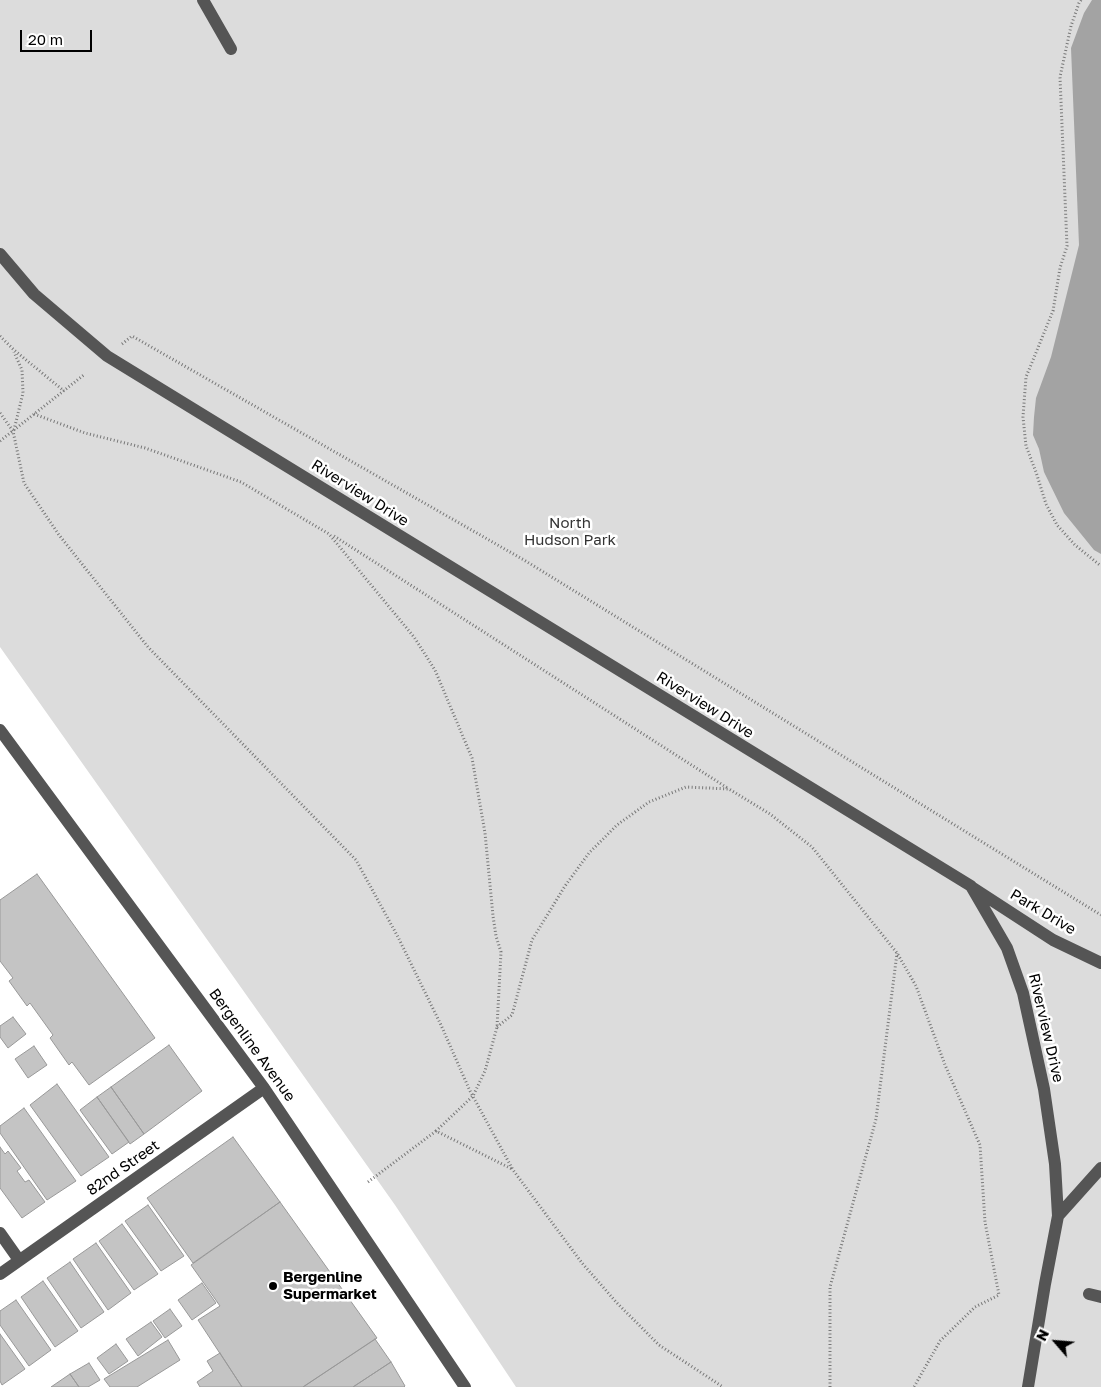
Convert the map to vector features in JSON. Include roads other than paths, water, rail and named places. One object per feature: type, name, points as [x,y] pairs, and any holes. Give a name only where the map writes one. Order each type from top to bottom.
[{"type":"street","points":[[203,0],[231,49]]},
{"type":"street","name":"Riverview Drive","points":[[0,254],[34,294],[107,356],[971,886],[1007,948],[1023,993],[1045,1098],[1056,1164],[1058,1216],[1028,1387]]},
{"type":"street","name":"Bergenline Avenue","points":[[0,730],[264,1088],[464,1386]]},
{"type":"street","name":"Park Drive","points":[[971,886],[1053,940],[1101,963]]},
{"type":"street","name":"82nd Street","points":[[0,1274],[264,1088]]},
{"type":"street","points":[[1058,1216],[1101,1168]]},
{"type":"street","points":[[0,1234],[19,1260]]},
{"type":"place","name":"Bergenline Supermarket","points":[[273,1286]]},
{"type":"park label","name":"North Hudson Park","points":[[570,532]]}]
